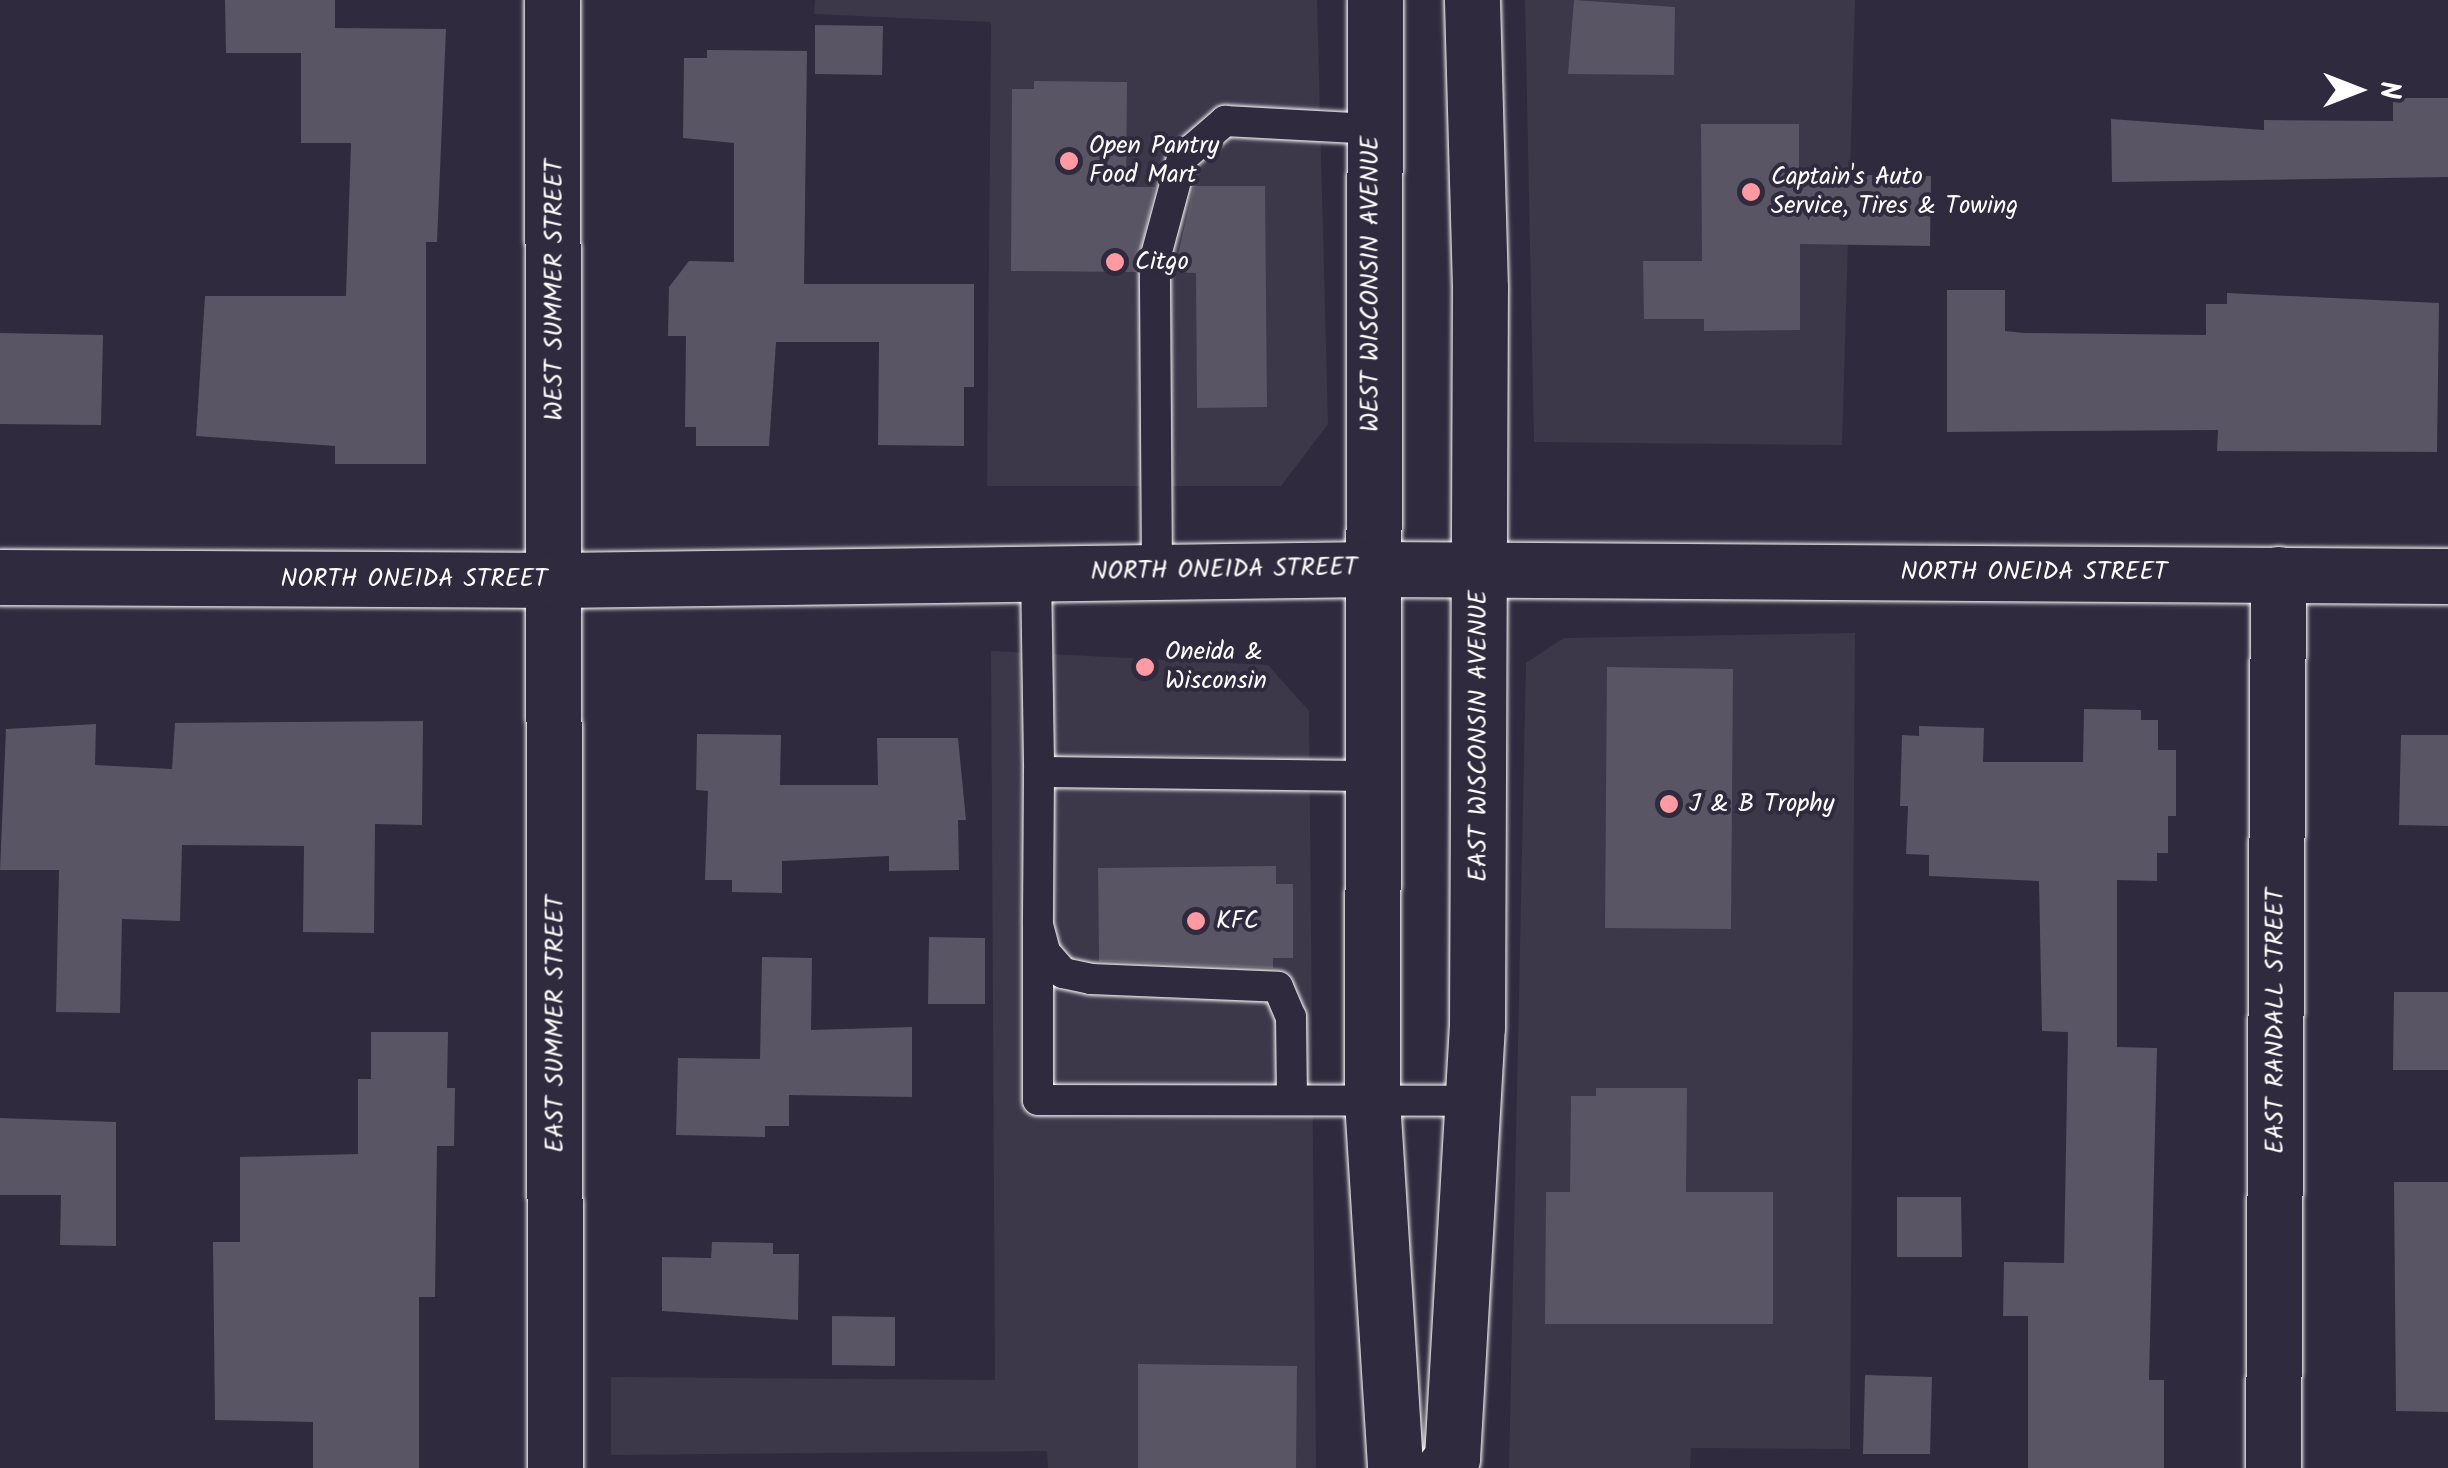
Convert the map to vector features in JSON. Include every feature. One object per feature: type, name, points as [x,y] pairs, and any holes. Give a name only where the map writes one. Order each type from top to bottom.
[{"type":"main road","name":"WEST SUMMER STREET","points":[[552,0],[557,580]]},
{"type":"main road","name":"WEST WISCONSIN AVENUE","points":[[1372,569],[1370,128],[1376,0]]},
{"type":"main road","name":"EAST WISCONSIN AVENUE","points":[[1444,1468],[1452,1458],[1474,1101],[1479,569],[1472,0]]},
{"type":"main road","name":"NORTH ONEIDA STREET","points":[[0,576],[557,580],[1372,569],[2448,576]]},
{"type":"main road","points":[[1372,569],[1372,1100],[1396,1468]]},
{"type":"main road","name":"EAST RANDALL STREET","points":[[2273,1468],[2278,574]]},
{"type":"main road","name":"EAST SUMMER STREET","points":[[555,1468],[557,580]]},
{"type":"lane","points":[[1157,572],[1155,259],[1182,158],[1225,121],[1370,128]]},
{"type":"lane","points":[[1036,572],[1038,1100],[1474,1101]]},
{"type":"lane","points":[[1039,772],[1370,776]]},
{"type":"lane","points":[[1038,926],[1063,973],[1278,987],[1291,1017],[1292,1099]]},
{"type":"shaded area","points":[[815,0],[1317,0],[1328,424],[1281,486],[987,486],[991,22],[814,14]]},
{"type":"shaded area","points":[[1525,0],[1855,0],[1842,445],[1534,442]]},
{"type":"shaded area","points":[[1855,633],[1850,1449],[1691,1448],[1690,1468],[1509,1468],[1526,663],[1564,638]]},
{"type":"shaded area","points":[[991,651],[1268,665],[1309,711],[1316,1468],[1048,1468],[1047,1451],[611,1455],[611,1377],[995,1380]]},
{"type":"building","points":[[225,0],[335,0],[335,28],[446,29],[437,242],[426,242],[426,464],[335,464],[335,446],[196,436],[205,296],[346,296],[351,143],[301,143],[301,53],[226,53]]},
{"type":"building","points":[[1574,0],[1675,7],[1674,75],[1568,74]]},
{"type":"building","points":[[815,25],[883,26],[882,75],[815,74]]},
{"type":"building","points":[[707,50],[807,51],[804,284],[974,284],[974,387],[964,387],[964,446],[878,445],[879,342],[776,342],[769,446],[696,446],[696,427],[685,427],[686,336],[668,336],[669,287],[689,261],[734,262],[734,143],[683,138],[684,58],[707,58]]},
{"type":"building","name":"Open Pantry Food Mart","points":[[1034,81],[1127,82],[1126,187],[1155,187],[1136,272],[1011,271],[1012,89],[1034,89]]},
{"type":"building","points":[[2393,98],[2448,98],[2448,177],[2112,182],[2111,119],[2264,130],[2264,120],[2393,121]]},
{"type":"building","name":"Captain's Auto Service, Tires & Towing","points":[[1701,124],[1799,124],[1799,174],[1931,176],[1930,246],[1800,244],[1800,330],[1704,331],[1704,319],[1644,319],[1643,261],[1702,261]]},
{"type":"building","points":[[1194,186],[1265,186],[1267,407],[1197,408],[1196,273],[1174,272]]},
{"type":"building","points":[[1947,290],[2005,290],[2005,331],[2024,333],[2206,335],[2206,304],[2227,304],[2227,293],[2439,303],[2437,452],[2217,451],[2218,430],[1947,432]]},
{"type":"building","points":[[0,333],[103,335],[101,425],[0,424]]},
{"type":"building","name":"J & B Trophy","points":[[1607,667],[1733,669],[1731,929],[1605,928]]},
{"type":"building","points":[[2084,709],[2141,710],[2141,720],[2158,720],[2158,750],[2176,750],[2176,816],[2168,816],[2168,853],[2157,853],[2157,881],[2117,880],[2117,1047],[2157,1048],[2149,1380],[2164,1380],[2164,1468],[2028,1468],[2028,1316],[2003,1316],[2004,1262],[2064,1263],[2068,1032],[2042,1031],[2039,881],[1929,876],[1929,855],[1906,854],[1908,806],[1900,806],[1902,735],[1919,736],[1919,726],[1984,728],[1983,762],[2083,762]]},
{"type":"building","points":[[423,721],[422,825],[375,824],[374,933],[303,932],[304,846],[182,845],[180,921],[122,919],[120,1013],[56,1012],[59,870],[0,870],[6,729],[96,724],[95,765],[172,769],[175,723]]},
{"type":"building","points":[[697,734],[781,735],[780,785],[878,785],[877,738],[958,738],[966,820],[958,820],[959,870],[889,871],[889,856],[782,861],[782,893],[732,892],[732,880],[705,880],[708,791],[696,790]]},
{"type":"building","points":[[2401,735],[2448,735],[2448,826],[2399,825]]},
{"type":"building","name":"KFC","points":[[1276,866],[1276,884],[1293,884],[1293,958],[1273,958],[1273,968],[1099,961],[1098,868]]},
{"type":"building","points":[[929,937],[985,938],[985,1004],[928,1004]]},
{"type":"building","points":[[762,957],[812,958],[811,1030],[912,1027],[912,1097],[789,1095],[789,1126],[765,1126],[765,1137],[676,1135],[678,1058],[760,1059]]},
{"type":"building","points":[[2394,992],[2448,992],[2448,1070],[2393,1070]]},
{"type":"building","points":[[371,1032],[448,1032],[447,1088],[455,1088],[454,1146],[437,1146],[435,1297],[419,1297],[419,1468],[313,1468],[313,1422],[215,1420],[213,1242],[240,1242],[240,1157],[358,1154],[358,1079],[371,1079]]},
{"type":"building","points":[[1596,1088],[1687,1088],[1686,1192],[1773,1192],[1773,1324],[1545,1324],[1546,1192],[1570,1192],[1571,1096],[1596,1096]]},
{"type":"building","points":[[0,1118],[116,1122],[116,1246],[60,1245],[61,1195],[0,1195]]},
{"type":"building","points":[[2394,1182],[2448,1182],[2448,1412],[2396,1411]]},
{"type":"building","points":[[1897,1197],[1961,1197],[1962,1257],[1897,1257]]},
{"type":"building","points":[[712,1242],[773,1243],[773,1254],[799,1254],[798,1320],[662,1311],[662,1257],[711,1258]]},
{"type":"building","points":[[832,1316],[895,1317],[895,1366],[832,1365]]},
{"type":"building","points":[[1138,1364],[1297,1366],[1296,1468],[1138,1468]]},
{"type":"building","points":[[1865,1375],[1932,1377],[1930,1454],[1863,1454]]},
{"type":"place","name":"Open Pantry Food Mart","points":[[1069,161]]},
{"type":"place","name":"Captain's Auto Service, Tires & Towing","points":[[1751,192]]},
{"type":"place","name":"Citgo","points":[[1115,262]]},
{"type":"place","name":"Oneida & Wisconsin","points":[[1145,667]]},
{"type":"place","name":"J & B Trophy","points":[[1669,804]]},
{"type":"place","name":"KFC","points":[[1196,921]]}]
